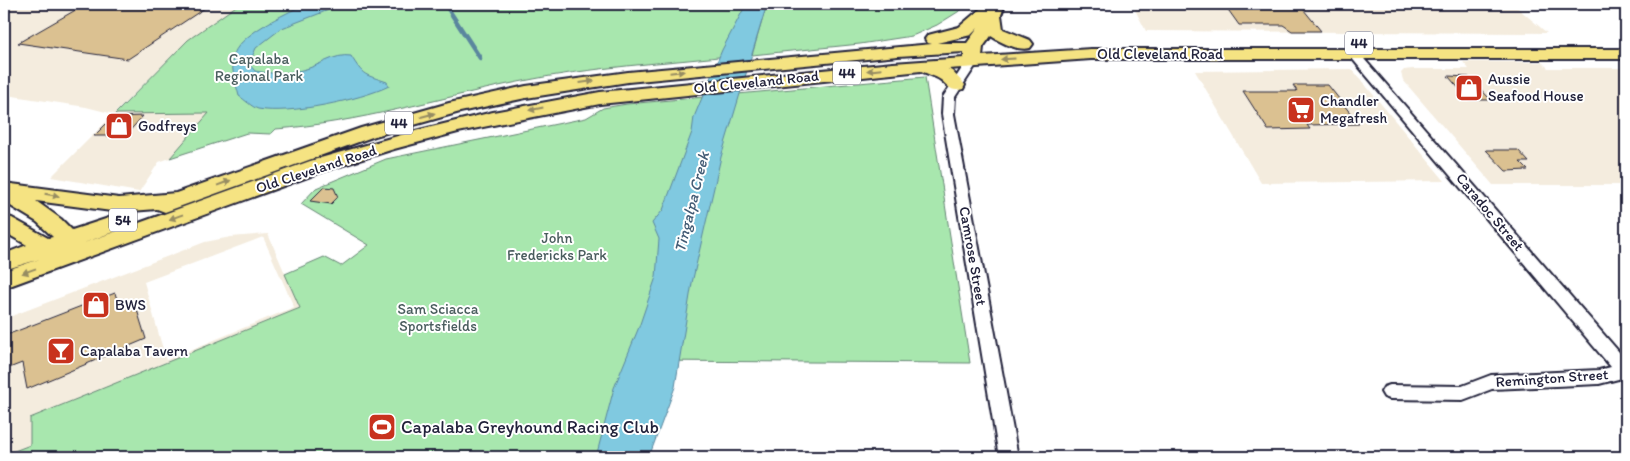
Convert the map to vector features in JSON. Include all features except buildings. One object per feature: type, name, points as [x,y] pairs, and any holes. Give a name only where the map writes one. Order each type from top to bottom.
[{"type":"main road","points":[[898,51],[965,30],[996,8]]},
{"type":"main road","points":[[996,8],[995,31],[1004,37],[1024,44]]},
{"type":"main road","points":[[973,54],[996,8]]},
{"type":"main road","points":[[965,30],[973,54]]},
{"type":"main road","name":"Old Cleveland Road","points":[[4,280],[60,251],[178,200],[334,142],[417,118],[526,92],[632,85],[771,81],[922,66],[1024,44],[1138,42],[1626,43]]},
{"type":"main road","name":"Old Cleveland Road","points":[[4,262],[60,251],[364,152],[448,129],[632,85],[778,62],[898,51],[973,54],[1626,54]]},
{"type":"main road","points":[[922,66],[946,75],[956,85]]},
{"type":"main road","points":[[4,192],[29,206],[57,227],[60,251]]},
{"type":"main road","name":"44","points":[[4,192],[119,205],[178,200]]},
{"type":"main road","points":[[4,249],[9,225],[60,251]]},
{"type":"street","name":"Camrose Street","points":[[973,54],[969,70],[956,85],[948,101],[948,114],[1009,457]]},
{"type":"street","name":"Caradoc Street","points":[[1354,54],[1625,371]]},
{"type":"street","name":"Remington Street","points":[[1390,392],[1463,393],[1490,382],[1599,377],[1625,371]]},
{"type":"shaded area","points":[[4,4],[239,4],[188,40],[115,113],[210,113],[170,158],[159,162],[139,192],[51,177],[114,114],[86,107],[6,95],[4,90]]},
{"type":"shaded area","points":[[1132,4],[1513,4],[1547,33],[1146,31]]},
{"type":"shaded area","points":[[1463,62],[1542,62],[1548,68],[1626,68],[1626,185],[1493,185],[1403,80],[1401,73],[1404,70],[1413,69],[1469,69]]},
{"type":"shaded area","points":[[1352,69],[1445,181],[1261,183],[1195,71]]},
{"type":"shaded area","points":[[268,234],[300,308],[30,418],[31,445],[4,455],[4,370],[22,363],[27,389],[146,339],[134,300],[119,306],[114,293],[4,336],[4,319],[205,242],[231,237]],"holes":[[[263,237],[294,307],[166,360],[144,282]]]},
{"type":"green space","name":"Capalaba Regional Park","points":[[239,4],[759,4],[738,55],[600,69],[545,77],[488,88],[368,116],[276,129],[271,134],[247,133],[170,158],[209,113],[115,114],[188,40]]},
{"type":"green space","points":[[767,4],[968,4],[937,25],[912,36],[860,44],[752,55]]},
{"type":"green space","name":"Sam Sciacca Sportsfields","points":[[925,77],[970,363],[645,361],[613,457],[4,457],[4,455],[30,445],[30,418],[300,308],[285,274],[324,257],[341,266],[369,245],[301,204],[316,188],[386,159],[586,118],[603,108],[627,104]]},
{"type":"water","points":[[305,4],[344,4],[282,28],[256,48],[249,64],[255,71],[290,72],[308,68],[338,56],[351,56],[365,74],[387,82],[389,86],[343,101],[287,110],[258,109],[239,96],[233,68],[233,58],[236,49],[252,33]]},
{"type":"water","name":"Tingalpa Creek","points":[[744,4],[767,4],[721,157],[692,283],[675,387],[649,457],[596,457],[614,388],[639,327],[656,277],[659,239],[652,223],[663,210],[692,132],[694,117],[722,50],[743,10]]},
{"type":"waterway","points":[[445,4],[480,58]]},
{"type":"place","name":"Aussie Seafood House","points":[[1469,88]]},
{"type":"place","name":"Chandler Megafresh","points":[[1301,110]]},
{"type":"place","name":"Godfreys","points":[[119,126]]},
{"type":"place","name":"BWS","points":[[96,305]]},
{"type":"place","name":"Capalaba Tavern","points":[[61,351]]},
{"type":"place","name":"Capalaba Greyhound Racing Club","points":[[382,427]]},
{"type":"park label","name":"John Fredericks Park","points":[[557,246]]}]
